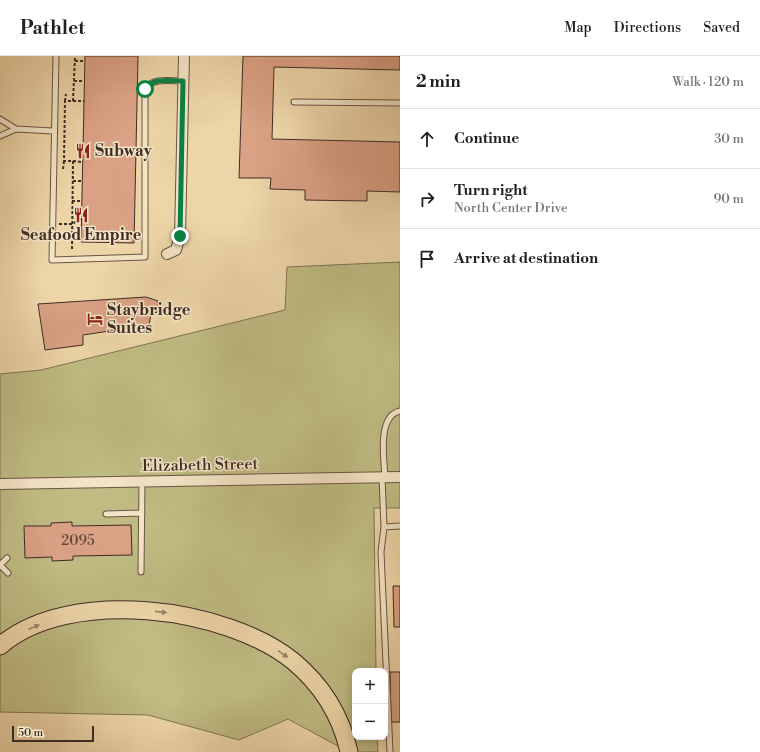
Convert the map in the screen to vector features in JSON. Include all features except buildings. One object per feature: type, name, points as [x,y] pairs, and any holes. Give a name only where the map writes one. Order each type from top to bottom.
[{"type":"highway","points":[[0,646],[20,633],[43,623],[94,611],[146,610],[176,613],[215,622],[248,635],[274,648],[292,660],[309,675],[331,703],[341,726],[349,752]]},
{"type":"street","points":[[167,254],[176,250],[180,236],[184,56]]},
{"type":"street","name":"Elizabeth Street","points":[[0,484],[400,476]]},
{"type":"lane","points":[[56,56],[53,131],[52,260],[145,257],[145,89],[148,84],[154,81],[183,81]]},
{"type":"lane","points":[[294,102],[400,103]]},
{"type":"lane","points":[[0,119],[16,129]]},
{"type":"lane","points":[[0,136],[16,129],[53,131]]},
{"type":"lane","points":[[390,752],[381,552],[384,527],[384,431],[389,419],[395,412],[400,411]]},
{"type":"lane","points":[[142,482],[142,572]]},
{"type":"lane","points":[[106,514],[142,513]]},
{"type":"lane","points":[[384,527],[400,526]]},
{"type":"lane","points":[[6,558],[0,565],[8,573]]},
{"type":"path","points":[[73,101],[75,56]]},
{"type":"path","points":[[75,61],[85,62]]},
{"type":"path","points":[[74,81],[84,81]]},
{"type":"path","points":[[63,169],[66,94]]},
{"type":"path","points":[[65,101],[84,101]]},
{"type":"path","points":[[64,161],[82,162]]},
{"type":"path","points":[[72,248],[73,161]]},
{"type":"path","points":[[73,181],[82,181]]},
{"type":"path","points":[[72,201],[82,201]]},
{"type":"path","points":[[52,224],[72,224],[81,219]]},
{"type":"path","points":[[72,232],[81,232]]},
{"type":"shaded area","points":[[400,262],[400,508],[374,508],[376,668],[352,668],[352,740],[377,740],[378,752],[349,752],[288,719],[239,740],[148,715],[0,712],[0,374],[41,370],[285,310],[287,267]]},
{"type":"place","name":"Subway","points":[[83,151]]},
{"type":"place","name":"Seafood Empire","points":[[81,215]]},
{"type":"place","name":"Staybridge Suites","points":[[95,319]]},
{"type":"route","points":[[145,89],[148,84],[154,81],[183,81],[180,236]]}]
